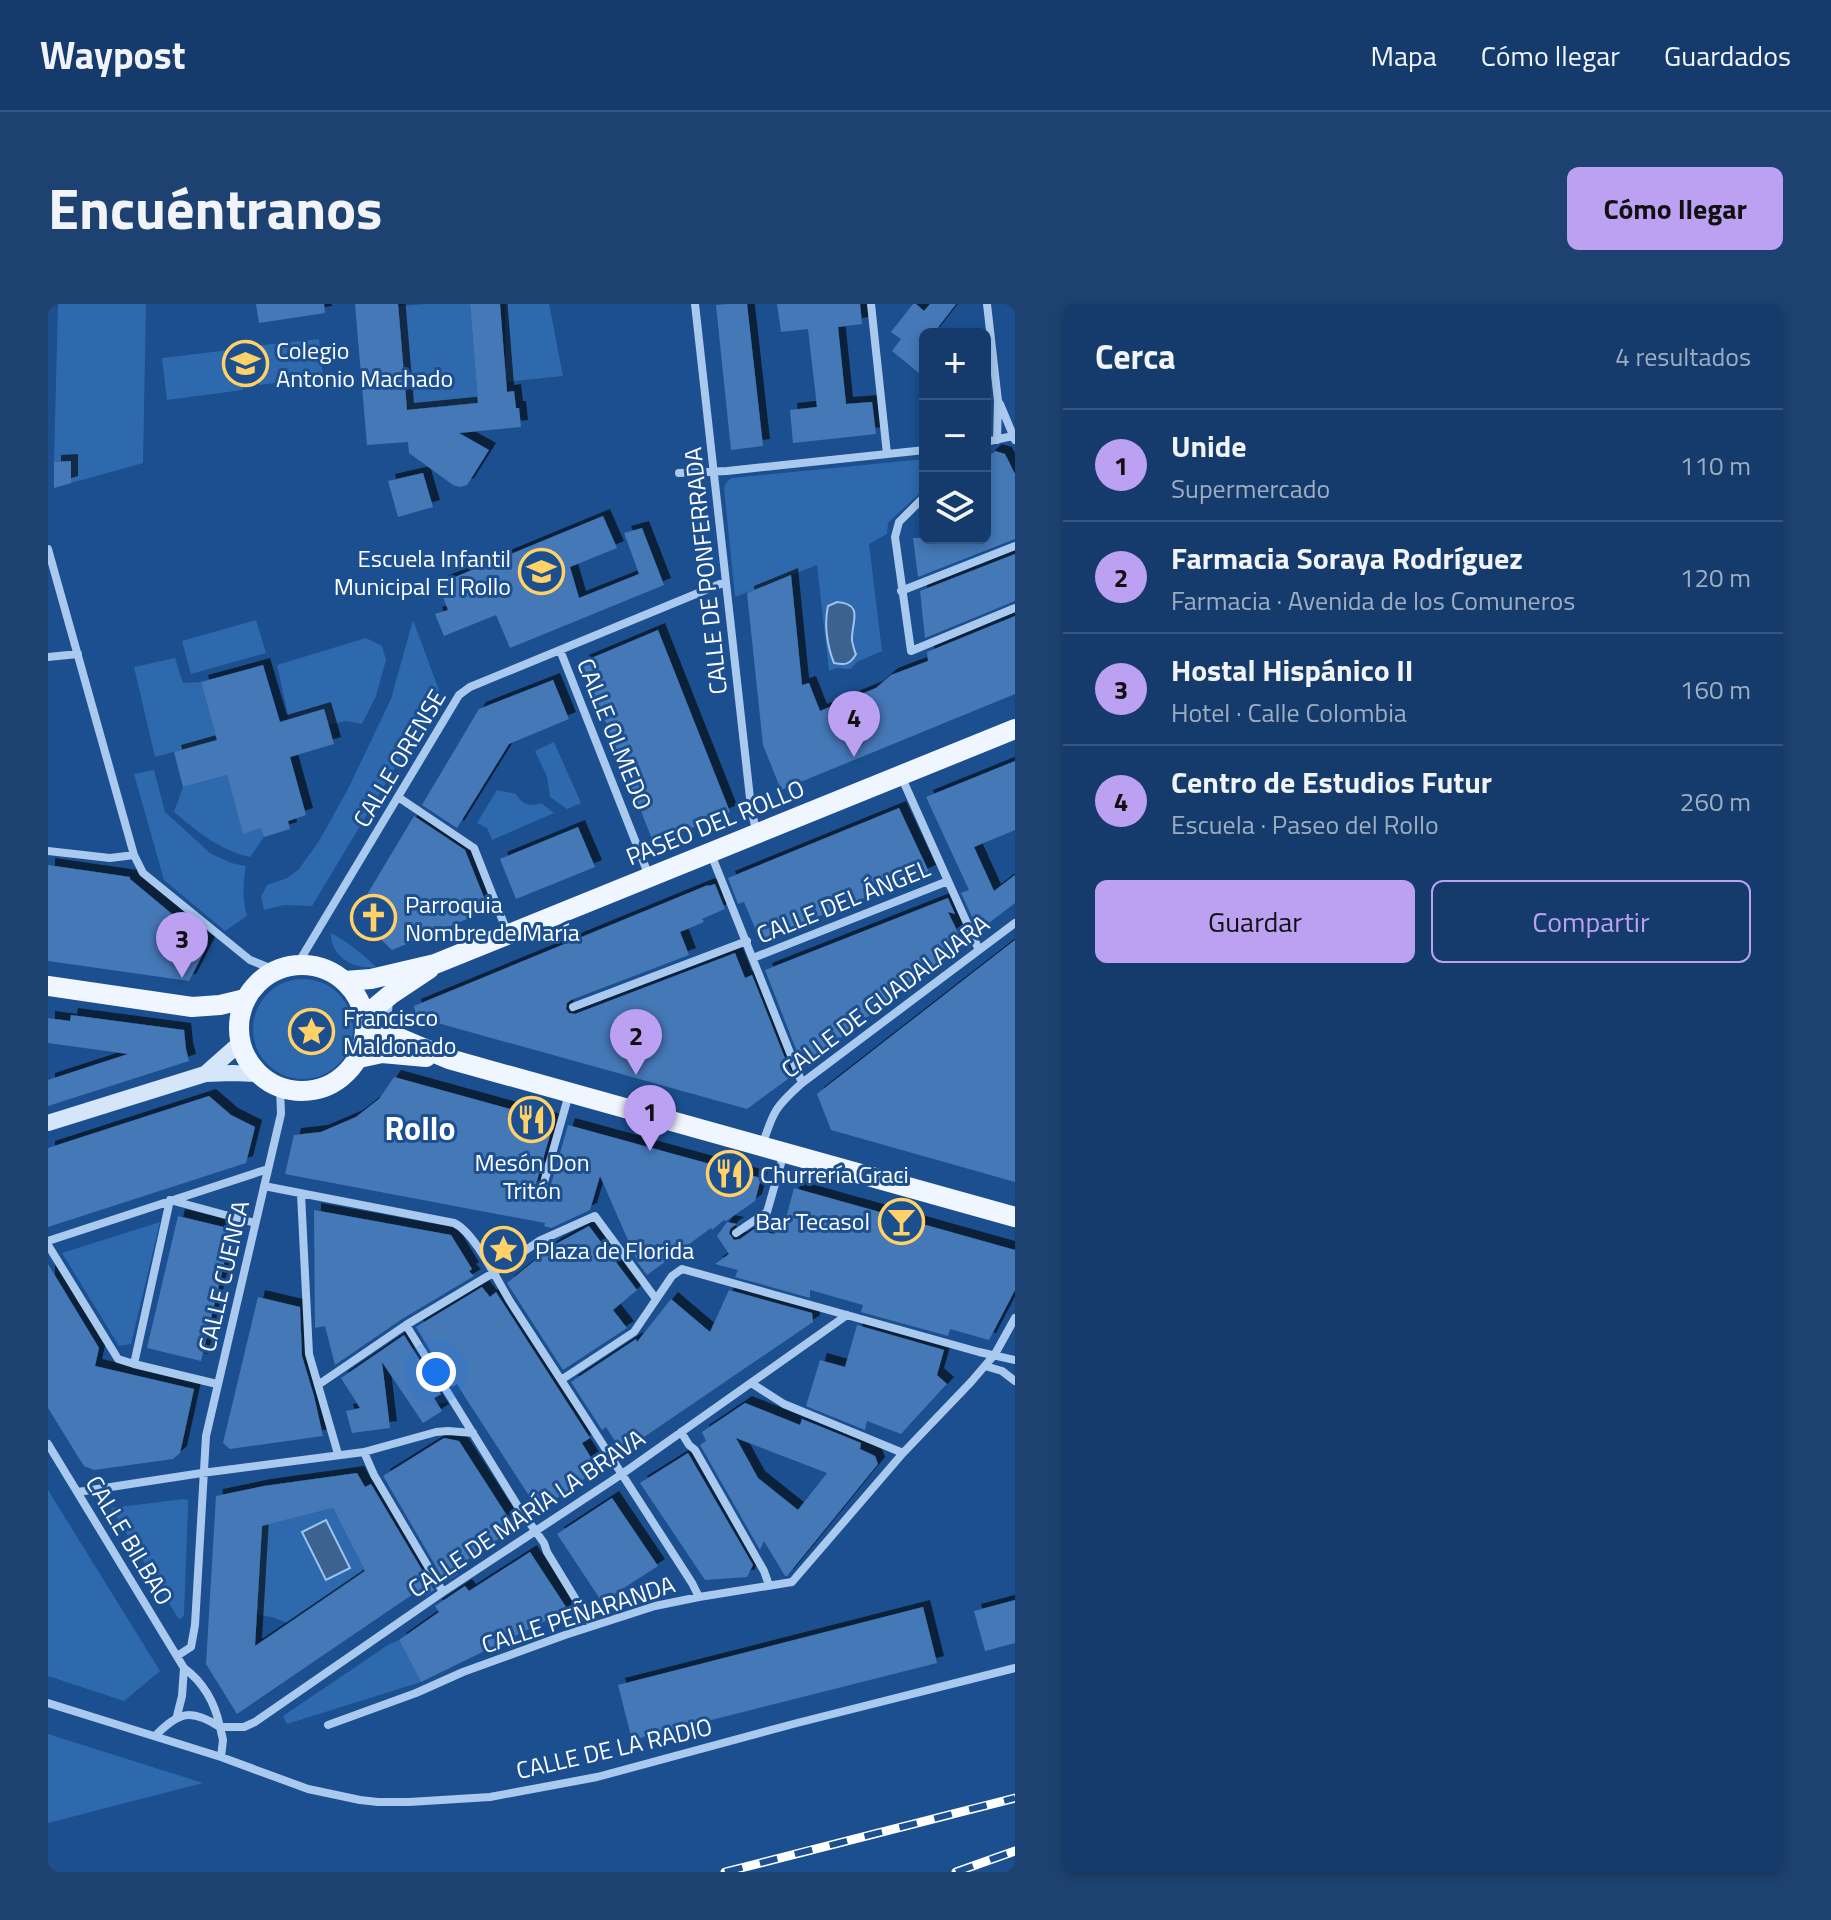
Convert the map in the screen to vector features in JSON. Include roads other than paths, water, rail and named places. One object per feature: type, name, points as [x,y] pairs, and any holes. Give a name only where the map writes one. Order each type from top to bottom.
[{"type":"main road","name":"PASEO DEL ROLLO","points":[[345,981],[371,979],[435,964],[1015,729]]},
{"type":"main road","name":"PASEO DEL ROLLO","points":[[365,1020],[390,995],[435,964]]},
{"type":"main road","points":[[297,965],[331,971],[345,981],[358,997],[365,1020],[365,1041],[359,1058],[348,1072],[334,1084],[298,1092],[280,1088],[258,1074],[247,1060],[239,1036],[240,1014],[245,999],[258,982],[275,970],[297,965]]},
{"type":"main road","points":[[48,986],[192,1007],[245,999]]},
{"type":"main road","points":[[192,1007],[219,1018],[239,1036]]},
{"type":"main road","points":[[365,1020],[449,1059],[1015,1217]]},
{"type":"main road","points":[[205,1074],[239,1036]]},
{"type":"main road","points":[[359,1058],[382,1053],[449,1059]]},
{"type":"main road","points":[[48,1123],[205,1074],[258,1074]]},
{"type":"street","name":"CALLE DE PONFERRADA","points":[[695,304],[751,807],[757,834]]},
{"type":"street","points":[[871,304],[887,454]]},
{"type":"street","points":[[987,304],[998,401],[997,440]]},
{"type":"street","points":[[991,441],[1014,438],[998,401]]},
{"type":"street","points":[[679,473],[919,451]]},
{"type":"street","points":[[919,502],[899,522],[895,547],[911,651],[1015,608]]},
{"type":"street","points":[[901,591],[1015,546]]},
{"type":"street","points":[[48,549],[134,855],[143,873],[250,960],[275,970]]},
{"type":"street","name":"CALLE ORENSE","points":[[297,965],[459,695],[470,687],[725,582]]},
{"type":"street","name":"CALLE OLMEDO","points":[[560,650],[650,877]]},
{"type":"street","points":[[48,657],[78,654]]},
{"type":"street","points":[[901,775],[979,950]]},
{"type":"street","points":[[398,797],[474,848],[508,934]]},
{"type":"street","points":[[48,851],[110,858],[134,855]]},
{"type":"street","points":[[710,852],[802,1083]]},
{"type":"street","name":"CALLE DEL ÁNGEL","points":[[753,958],[948,881]]},
{"type":"street","name":"CALLE DE GUADALAJARA","points":[[762,1147],[779,1104],[802,1083],[1015,923]]},
{"type":"street","name":"CALLE DEL ÁNGEL","points":[[573,1007],[747,941]]},
{"type":"street","points":[[390,995],[388,1012],[396,1037]]},
{"type":"street","name":"CALLE CUENCA","points":[[195,1622],[206,1436],[281,1114],[280,1088]]},
{"type":"street","points":[[541,1193],[569,1093]]},
{"type":"street","points":[[736,1233],[767,1212],[784,1152]]},
{"type":"street","points":[[217,1384],[118,1359],[48,1243],[268,1169]]},
{"type":"street","points":[[264,1186],[462,1227],[699,1597]]},
{"type":"street","points":[[301,1194],[309,1354],[338,1454]]},
{"type":"street","points":[[170,1200],[255,1223]]},
{"type":"street","points":[[134,1364],[170,1200]]},
{"type":"street","points":[[318,1385],[539,1241],[595,1216],[656,1299]]},
{"type":"street","points":[[561,1380],[634,1332],[672,1276],[682,1269],[1015,1360]]},
{"type":"street","name":"CALLE DE MARÍA LA BRAVA","points":[[220,1727],[244,1727],[255,1722],[443,1592],[622,1474],[847,1315]]},
{"type":"street","name":"CALLE PEÑARANDA","points":[[328,1725],[463,1672],[655,1606],[792,1582],[903,1453],[985,1366],[1015,1318]]},
{"type":"street","points":[[406,1325],[536,1530],[592,1626]]},
{"type":"street","points":[[985,1366],[1002,1371],[1015,1381]]},
{"type":"street","points":[[751,1383],[784,1404],[903,1453]]},
{"type":"street","points":[[78,1492],[364,1452],[436,1432],[473,1433]]},
{"type":"street","points":[[681,1432],[695,1450],[769,1585]]},
{"type":"street","name":"CALLE BILBAO","points":[[48,1444],[184,1668],[198,1678],[216,1711],[220,1727]]},
{"type":"street","points":[[364,1452],[374,1475],[443,1592]]},
{"type":"street","name":"CALLE BILBAO","points":[[177,1656],[191,1647],[195,1622]]},
{"type":"street","points":[[155,1736],[177,1716],[184,1668]]},
{"type":"street","name":"CALLE DE LA RADIO","points":[[48,1703],[221,1757],[308,1789],[360,1800],[409,1802],[490,1797],[597,1777],[1015,1668]]},
{"type":"street","points":[[177,1716],[207,1719],[220,1727],[223,1740],[221,1757]]},
{"type":"railway","points":[[725,1872],[1015,1798]]},
{"type":"railway","points":[[956,1872],[1015,1851]]},
{"type":"place","name":"Colegio Antonio Machado","points":[[245,364]]},
{"type":"place","name":"Escuela Infantil Municipal El Rollo","points":[[542,572]]},
{"type":"place","name":"Centro de Estudios Futur","points":[[854,757]]},
{"type":"place","name":"Parroquia Nombre de María","points":[[374,918]]},
{"type":"place","name":"Hostal Hispánico II","points":[[182,978]]},
{"type":"place","name":"Francisco Maldonado","points":[[312,1031]]},
{"type":"place","name":"Farmacia Soraya Rodríguez","points":[[636,1075]]},
{"type":"place","name":"Mesón Don Tritón","points":[[532,1120]]},
{"type":"place","name":"Unide","points":[[650,1151]]},
{"type":"place","name":"Churrería Graci","points":[[729,1174]]},
{"type":"place","name":"Bar Tecasol","points":[[901,1221]]},
{"type":"place","name":"Plaza de Florida","points":[[504,1250]]},
{"type":"district","name":"Rollo","points":[[420,1128]]}]
